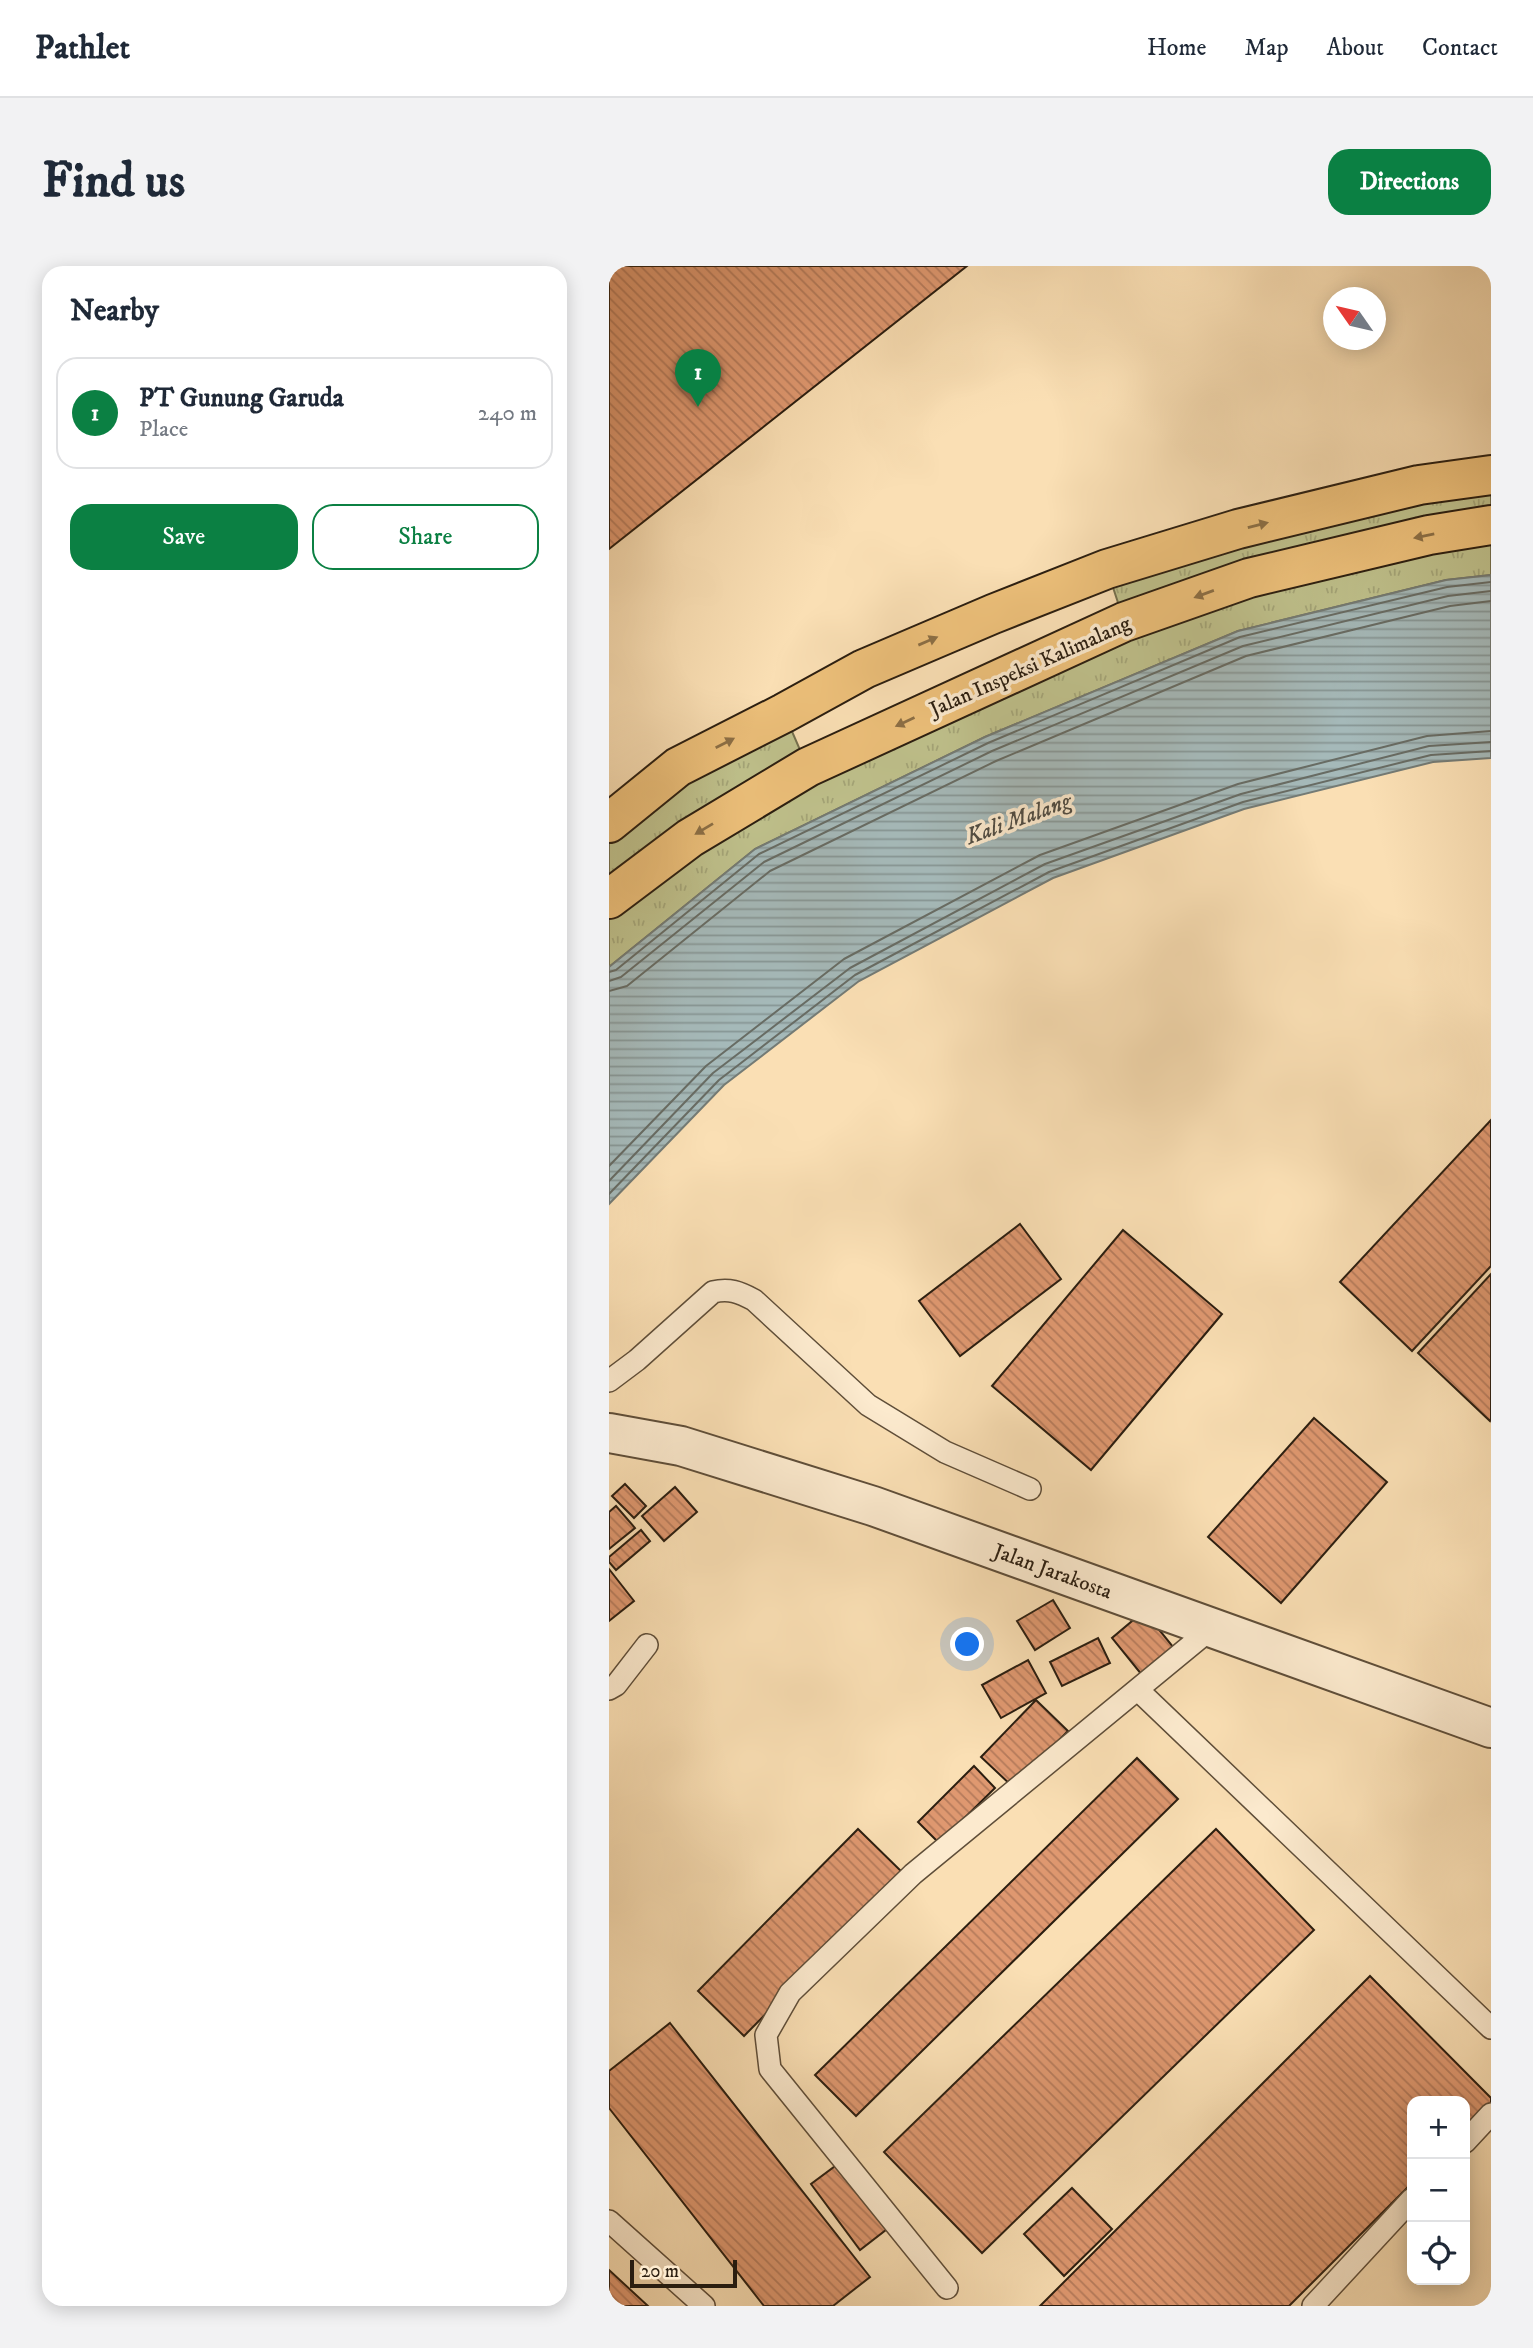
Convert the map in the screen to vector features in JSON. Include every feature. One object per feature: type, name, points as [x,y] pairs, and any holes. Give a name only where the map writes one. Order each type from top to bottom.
[{"type":"main road","points":[[609,823],[678,767],[864,669],[1107,569],[1238,529],[1419,485],[1491,475]]},
{"type":"main road","name":"Jalan Inspeksi Kalimalang","points":[[609,899],[690,838],[808,767],[1124,622],[1249,578],[1429,535],[1491,525]]},
{"type":"main road","points":[[1107,569],[1124,622]]},
{"type":"main road","points":[[784,713],[808,767]]},
{"type":"street","name":"Jalan Jarakosta","points":[[609,1433],[681,1446],[873,1506],[1491,1728]]},
{"type":"lane","points":[[609,1381],[637,1360],[713,1292],[726,1289],[739,1292],[754,1300],[868,1405],[945,1452],[1030,1489]]},
{"type":"lane","points":[[947,2288],[770,2069],[767,2035],[790,1993],[912,1874],[1212,1628]]},
{"type":"lane","points":[[609,1689],[617,1685],[647,1645]]},
{"type":"lane","points":[[1138,1690],[1491,2028]]},
{"type":"lane","points":[[1470,2137],[1491,2114]]},
{"type":"lane","points":[[1313,2306],[1407,2204]]},
{"type":"lane","points":[[609,2221],[704,2306]]},
{"type":"green space","points":[[1491,475],[1491,575],[1446,580],[1238,631],[985,737],[755,849],[609,967],[609,823],[784,713],[807,766],[1124,621],[1107,569]]},
{"type":"water","name":"Kali Malang","points":[[1491,575],[1491,758],[1433,762],[1244,809],[1053,878],[859,981],[724,1085],[609,1204],[609,967],[755,849],[985,737],[1238,631],[1446,580]]},
{"type":"building","points":[[609,266],[967,266],[609,549]]},
{"type":"building","points":[[1491,1120],[1491,1266],[1412,1351],[1340,1282]]},
{"type":"building","points":[[1020,1224],[1061,1279],[960,1356],[919,1301]]},
{"type":"building","points":[[1123,1230],[1222,1314],[1091,1470],[992,1386]]},
{"type":"building","points":[[1491,1274],[1491,1419],[1490,1421],[1418,1353]]},
{"type":"building","points":[[1314,1418],[1387,1482],[1281,1603],[1208,1537]]},
{"type":"building","points":[[625,1484],[646,1506],[634,1518],[612,1496]]},
{"type":"building","points":[[675,1487],[697,1512],[664,1541],[642,1516]]},
{"type":"building","points":[[616,1506],[635,1528],[609,1549],[609,1512]]},
{"type":"building","points":[[641,1530],[650,1541],[616,1570],[609,1562],[609,1557]]},
{"type":"building","points":[[609,1569],[634,1601],[609,1621]]},
{"type":"building","points":[[1053,1600],[1070,1628],[1035,1650],[1017,1621]]},
{"type":"building","points":[[1144,1611],[1174,1648],[1142,1675],[1112,1638]]},
{"type":"building","points":[[1098,1638],[1110,1663],[1062,1686],[1050,1662]]},
{"type":"building","points":[[1028,1660],[1046,1693],[1001,1718],[982,1685]]},
{"type":"building","points":[[1036,1700],[1068,1731],[1013,1787],[981,1757]]},
{"type":"building","points":[[1137,1758],[1178,1799],[856,2116],[815,2075]]},
{"type":"building","points":[[974,1766],[995,1788],[939,1843],[918,1822]]},
{"type":"building","points":[[858,1829],[904,1874],[744,2036],[698,1991]]},
{"type":"building","points":[[1216,1829],[1314,1930],[982,2253],[884,2152]]},
{"type":"building","points":[[1370,1976],[1491,2098],[1491,2104],[1470,2125],[1470,2096],[1407,2096],[1407,2188],[1289,2306],[1040,2306]]},
{"type":"building","points":[[670,2023],[870,2277],[833,2306],[764,2306],[609,2108],[609,2071]]},
{"type":"building","points":[[842,2161],[891,2226],[860,2250],[811,2184]]},
{"type":"building","points":[[1072,2188],[1112,2229],[1064,2276],[1024,2234]]},
{"type":"building","points":[[609,2270],[648,2306],[609,2306]]},
{"type":"place","name":"PT Gunung Garuda","points":[[698,407]]}]
